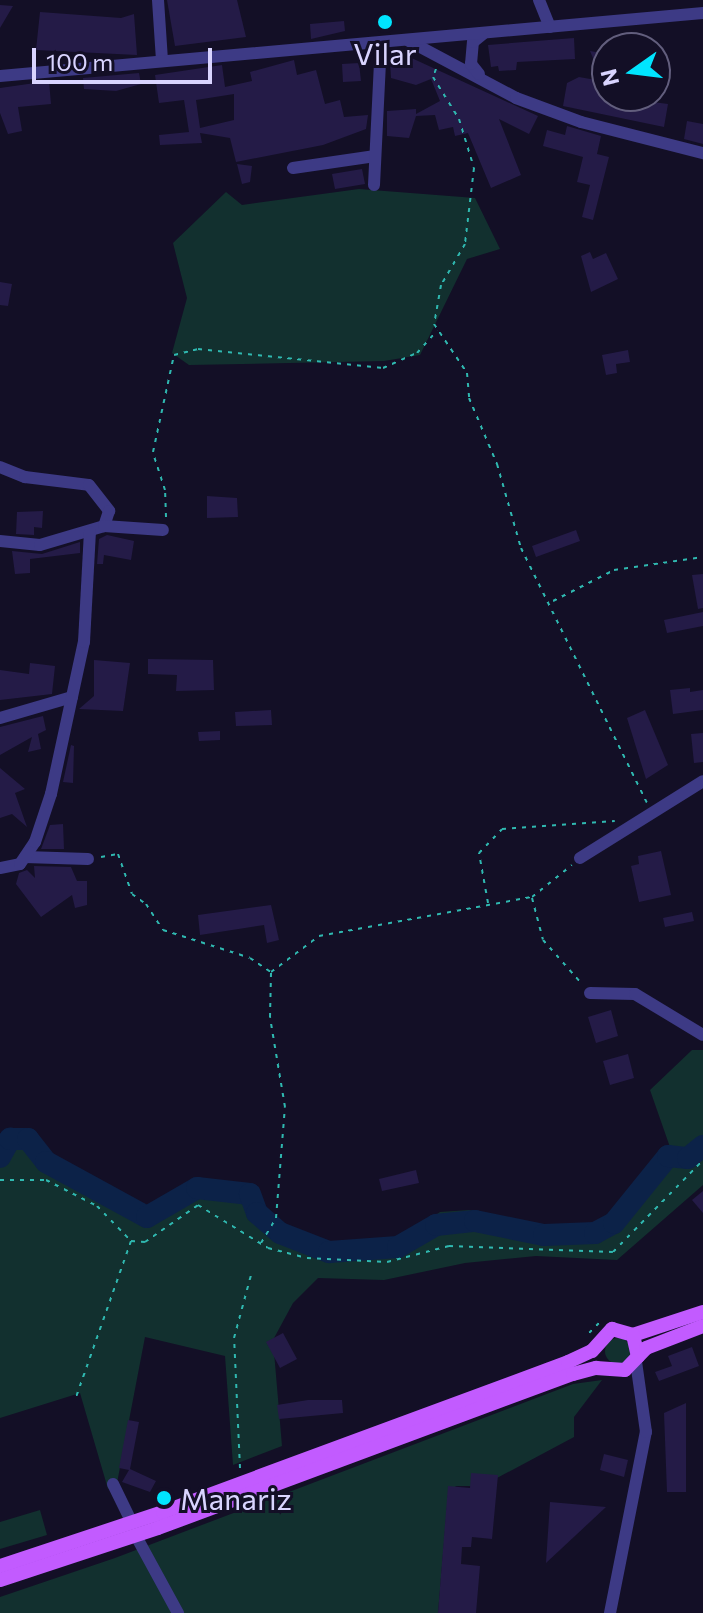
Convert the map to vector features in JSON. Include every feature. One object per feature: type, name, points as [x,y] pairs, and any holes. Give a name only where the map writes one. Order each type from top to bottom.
[{"type":"main road","points":[[0,1580],[572,1361],[612,1329],[633,1335],[703,1312]]},
{"type":"main road","points":[[0,1566],[134,1529],[573,1374],[612,1370],[703,1326]]},
{"type":"main road","points":[[633,1335],[637,1359]]},
{"type":"main road","points":[[597,1344],[597,1357],[612,1370]]},
{"type":"street","points":[[158,0],[162,61]]},
{"type":"street","points":[[539,0],[550,27]]},
{"type":"street","points":[[0,76],[703,13]]},
{"type":"street","points":[[483,34],[473,42],[471,64],[483,79]]},
{"type":"street","points":[[407,41],[581,122],[703,153]]},
{"type":"street","points":[[374,185],[381,43]]},
{"type":"street","points":[[293,168],[375,156]]},
{"type":"street","points":[[0,467],[25,477],[89,485],[109,511],[104,526]]},
{"type":"street","points":[[0,541],[40,545],[104,526],[163,530]]},
{"type":"street","points":[[0,868],[10,870],[25,857],[51,794],[84,642],[90,532]]},
{"type":"street","points":[[0,718],[72,697]]},
{"type":"street","points":[[580,858],[635,820],[703,781]]},
{"type":"street","points":[[25,857],[88,859]]},
{"type":"street","points":[[590,993],[635,994],[703,1035]]},
{"type":"street","points":[[610,1613],[646,1432],[637,1359]]},
{"type":"street","points":[[612,1370],[632,1378],[642,1393]]},
{"type":"street","points":[[113,1484],[178,1613]]},
{"type":"path","points":[[163,530],[165,490],[153,452],[174,355],[198,349],[383,368],[417,353],[437,331],[441,285],[465,244],[474,168],[459,119],[433,77],[441,57]]},
{"type":"path","points":[[437,331],[467,373],[469,398],[497,464],[521,548],[552,602],[651,811]]},
{"type":"path","points":[[552,602],[614,570],[703,557]]},
{"type":"path","points":[[488,904],[479,853],[502,829],[635,820]]},
{"type":"path","points":[[88,859],[118,854],[132,894],[146,904],[163,930],[250,958],[271,972]]},
{"type":"path","points":[[271,972],[319,936],[532,897],[580,858]]},
{"type":"path","points":[[532,897],[543,940],[590,993]]},
{"type":"path","points":[[261,1244],[276,1218],[285,1107],[270,1017],[271,972]]},
{"type":"path","points":[[0,1180],[46,1180],[97,1206],[131,1241],[145,1242],[198,1205],[261,1244],[307,1258],[387,1262],[449,1246],[613,1252],[703,1160]]},
{"type":"path","points":[[76,1397],[131,1241]]},
{"type":"path","points":[[240,1468],[234,1338],[251,1275]]},
{"type":"green space","points":[[359,189],[475,198],[500,249],[467,259],[420,355],[384,361],[189,365],[172,353],[187,298],[173,243],[226,192],[242,205]]},
{"type":"green space","points":[[692,1050],[703,1050],[703,1185],[617,1260],[536,1256],[465,1263],[384,1280],[318,1278],[293,1303],[273,1340],[282,1446],[233,1465],[225,1356],[145,1337],[117,1483],[108,1489],[80,1393],[0,1418],[0,1163],[14,1146],[23,1143],[45,1170],[146,1224],[199,1194],[245,1202],[321,1244],[378,1242],[413,1231],[440,1212],[469,1210],[538,1226],[590,1227],[614,1211],[671,1150],[650,1090]]},
{"type":"green space","points":[[618,1338],[627,1342],[631,1351],[627,1360],[618,1364],[609,1360],[605,1351],[609,1342]]},
{"type":"green space","points":[[602,1380],[574,1417],[574,1437],[482,1486],[456,1486],[448,1495],[438,1613],[0,1613],[0,1597],[115,1558],[573,1384]]},
{"type":"green space","points":[[40,1510],[47,1535],[0,1549],[0,1522]]},
{"type":"building","points":[[167,0],[237,0],[246,37],[175,46]]},
{"type":"building","points":[[0,5],[13,6],[0,28]]},
{"type":"building","points":[[40,12],[121,18],[134,14],[137,55],[36,50]]},
{"type":"building","points":[[344,21],[345,31],[311,39],[310,24]]},
{"type":"building","points":[[574,38],[575,59],[517,62],[516,70],[499,71],[498,66],[491,67],[488,45]]},
{"type":"building","points":[[405,55],[538,116],[529,134],[499,119],[521,175],[491,188],[468,133],[455,136],[453,127],[439,130],[435,115],[416,116],[409,138],[387,136],[387,111],[416,109],[416,114],[440,101],[431,79],[416,85],[391,78],[390,61]]},
{"type":"building","points":[[294,60],[297,75],[316,70],[325,104],[340,100],[344,117],[368,115],[366,129],[323,145],[236,162],[230,138],[200,133],[202,143],[160,145],[159,135],[189,132],[184,100],[159,103],[155,75],[222,65],[225,87],[252,81],[250,72]],"holes":[[[234,94],[234,120],[200,128],[196,100]]]},
{"type":"building","points":[[359,63],[361,81],[343,82],[342,64]]},
{"type":"building","points":[[139,73],[141,84],[116,91],[84,89],[83,78]]},
{"type":"building","points":[[579,77],[591,79],[591,112],[563,106],[567,83]]},
{"type":"building","points":[[49,81],[51,104],[18,107],[22,131],[8,134],[0,113],[0,88]]},
{"type":"building","points":[[592,112],[667,112],[664,127]]},
{"type":"building","points":[[687,121],[703,124],[703,144],[684,139]]},
{"type":"building","points":[[567,126],[601,136],[597,154],[609,157],[593,220],[582,217],[590,185],[577,182],[583,157],[543,146],[547,130],[565,135]]},
{"type":"building","points":[[237,164],[252,166],[250,182],[242,184]]},
{"type":"building","points":[[362,169],[365,184],[335,189],[332,174]]},
{"type":"building","points":[[590,252],[593,259],[606,253],[618,279],[591,292],[581,256]]},
{"type":"building","points":[[0,282],[12,284],[8,306],[0,305]]},
{"type":"building","points":[[628,350],[630,362],[616,364],[617,373],[606,375],[602,355]]},
{"type":"building","points":[[207,496],[237,498],[238,517],[207,518]]},
{"type":"building","points":[[43,511],[42,528],[34,527],[34,535],[16,534],[17,512]]},
{"type":"building","points":[[576,530],[580,541],[536,557],[532,546]]},
{"type":"building","points":[[107,535],[134,541],[131,560],[104,555],[103,564],[97,564],[99,539]]},
{"type":"building","points":[[80,542],[80,553],[30,559],[30,573],[15,574],[12,551],[42,554]]},
{"type":"building","points":[[703,574],[703,608],[698,609],[692,575]]},
{"type":"building","points":[[703,612],[703,626],[667,633],[664,620]]},
{"type":"building","points":[[148,659],[213,660],[214,690],[176,691],[177,675],[148,674]]},
{"type":"building","points":[[94,660],[130,663],[123,711],[79,709],[94,696]]},
{"type":"building","points":[[30,663],[55,666],[52,694],[0,700],[0,670],[29,674]]},
{"type":"building","points":[[690,688],[690,692],[703,690],[703,710],[673,714],[670,690]]},
{"type":"building","points":[[271,710],[272,725],[236,726],[235,712]]},
{"type":"building","points":[[645,710],[668,765],[646,779],[627,718]]},
{"type":"building","points":[[43,716],[46,730],[38,734],[41,749],[28,752],[32,737],[0,755],[0,727]]},
{"type":"building","points":[[220,731],[220,740],[199,741],[198,732]]},
{"type":"building","points":[[703,733],[703,762],[694,763],[691,734]]},
{"type":"building","points":[[71,745],[74,746],[73,783],[63,782]]},
{"type":"building","points":[[0,768],[25,789],[15,793],[27,827],[12,814],[0,818]]},
{"type":"building","points":[[63,824],[64,849],[41,849],[50,825]]},
{"type":"building","points":[[661,851],[671,895],[639,902],[631,866],[639,864],[638,856]]},
{"type":"building","points":[[34,866],[71,867],[77,881],[87,881],[87,905],[75,908],[72,895],[41,917],[16,884],[19,873],[27,870],[35,878]]},
{"type":"building","points":[[271,905],[279,940],[267,943],[264,925],[200,935],[198,915]]},
{"type":"building","points":[[692,912],[694,921],[665,927],[663,918]]},
{"type":"building","points":[[611,1010],[618,1036],[596,1043],[588,1017]]},
{"type":"building","points":[[628,1054],[634,1078],[610,1085],[603,1061]]},
{"type":"building","points":[[416,1170],[419,1183],[382,1191],[379,1179]]},
{"type":"building","points":[[703,1191],[703,1213],[692,1200]]},
{"type":"building","points":[[283,1333],[297,1359],[280,1368],[266,1342]]},
{"type":"building","points":[[692,1347],[699,1366],[659,1381],[655,1372],[672,1366],[668,1356]]},
{"type":"building","points":[[308,1400],[342,1400],[343,1413],[279,1419],[277,1405]]},
{"type":"building","points":[[686,1403],[686,1492],[667,1492],[664,1413]]},
{"type":"building","points":[[128,1420],[139,1422],[130,1469],[156,1481],[150,1492],[122,1482],[129,1470],[119,1468]]},
{"type":"building","points":[[604,1454],[628,1460],[624,1477],[600,1470]]},
{"type":"building","points":[[471,1473],[498,1475],[492,1539],[472,1537],[471,1547],[462,1547],[461,1564],[480,1566],[476,1613],[438,1613],[448,1486],[470,1488]]},
{"type":"building","points":[[550,1502],[606,1507],[546,1563]]},
{"type":"waterway","points":[[0,1157],[10,1139],[28,1139],[46,1162],[147,1217],[197,1188],[250,1194],[257,1213],[280,1233],[329,1252],[398,1247],[436,1225],[475,1221],[544,1235],[595,1233],[614,1223],[668,1156],[688,1158],[703,1146]]},
{"type":"place","name":"Vilar","points":[[385,22]]},
{"type":"place","name":"Manariz","points":[[164,1498]]}]
